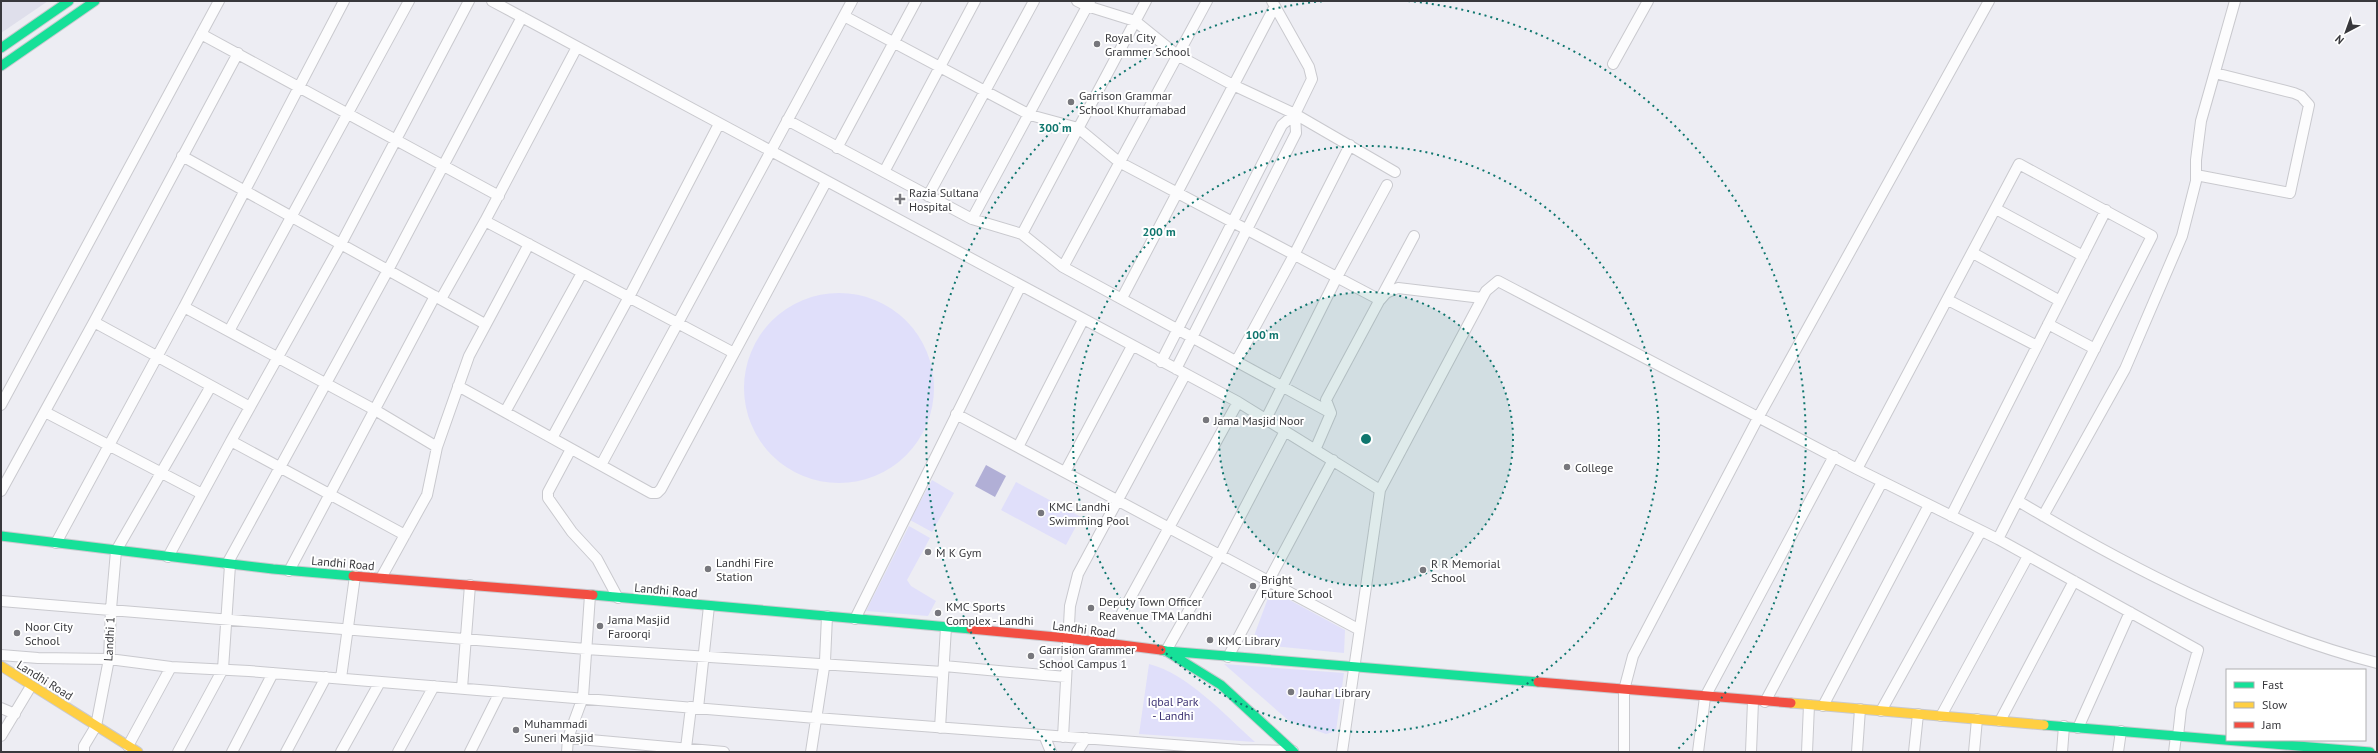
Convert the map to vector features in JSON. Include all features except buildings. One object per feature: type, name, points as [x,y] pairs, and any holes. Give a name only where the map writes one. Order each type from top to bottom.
[{"type":"main road","points":[[1,48],[69,1]]},
{"type":"main road","points":[[1,66],[95,1]]},
{"type":"main road","name":"Landhi Road","points":[[1,536],[289,571],[827,616],[1067,638],[1166,651],[1221,685],[1293,751]]},
{"type":"main road","points":[[1166,651],[2226,740]]},
{"type":"main road","name":"Landhi Road","points":[[1,666],[138,752]]},
{"type":"main road","points":[[2237,741],[2369,752]]},
{"type":"street","points":[[1,405],[219,1]]},
{"type":"street","points":[[56,543],[156,356],[184,307],[344,1]]},
{"type":"street","points":[[229,331],[349,115],[409,1]]},
{"type":"street","points":[[168,557],[340,244],[469,1]]},
{"type":"street","points":[[492,1],[1020,287],[1238,402],[1380,490]]},
{"type":"street","points":[[601,465],[769,151],[852,1]]},
{"type":"street","points":[[837,148],[916,1]]},
{"type":"street","points":[[884,172],[975,1]]},
{"type":"street","points":[[928,196],[987,92],[1034,1]]},
{"type":"street","points":[[1077,1],[1135,21],[1177,55],[1234,85],[1295,114],[1395,172]]},
{"type":"street","points":[[1022,234],[1146,1]]},
{"type":"street","points":[[1063,267],[1207,1]]},
{"type":"street","points":[[1613,64],[1648,1]]},
{"type":"street","points":[[1624,752],[1624,690],[1633,656],[1759,416],[1989,1]]},
{"type":"street","points":[[2043,516],[2125,369],[2182,236],[2192,202],[2196,175],[2197,144],[2201,121],[2235,1]]},
{"type":"street","points":[[1122,298],[1234,85],[1274,3]]},
{"type":"street","points":[[1176,369],[1296,133],[1295,114],[1312,74],[1274,3]]},
{"type":"street","points":[[972,219],[1030,115],[1089,4]]},
{"type":"street","points":[[844,16],[1030,115],[1078,128],[1119,162],[1231,223],[1380,300]]},
{"type":"street","points":[[178,752],[223,669],[228,564],[444,166],[522,17]]},
{"type":"street","points":[[201,34],[499,196]]},
{"type":"street","points":[[289,571],[375,410],[438,298],[499,196],[577,47]]},
{"type":"street","points":[[1,491],[94,322],[238,53]]},
{"type":"street","points":[[2196,175],[2290,193],[2309,105],[2302,96],[2294,93],[2215,73]]},
{"type":"street","points":[[1161,362],[1282,125],[1295,114]]},
{"type":"street","points":[[787,120],[972,219],[1022,234],[1063,267],[1193,336],[1331,413]]},
{"type":"street","points":[[552,438],[629,297],[719,124]]},
{"type":"street","points":[[1237,360],[1294,255],[1350,145]]},
{"type":"street","points":[[182,156],[485,324]]},
{"type":"street","points":[[1857,469],[2019,164],[2152,236],[1998,539]]},
{"type":"street","points":[[458,386],[651,494],[657,493],[661,489],[826,182]]},
{"type":"street","points":[[1266,419],[1281,384],[1387,185]]},
{"type":"street","points":[[1996,209],[2083,256]]},
{"type":"street","points":[[1951,516],[2106,210]]},
{"type":"street","points":[[485,221],[734,353]]},
{"type":"street","points":[[1315,450],[1331,413],[1326,400],[1414,236]]},
{"type":"street","points":[[381,578],[427,495],[437,447],[469,356],[529,244]]},
{"type":"street","points":[[1973,253],[2060,301]]},
{"type":"street","points":[[505,412],[582,273]]},
{"type":"street","points":[[1342,752],[1358,628],[1380,490],[1482,298],[1486,291],[1498,281],[1759,416],[1882,482],[1998,539],[2198,650],[2181,709],[2174,752]]},
{"type":"street","points":[[854,619],[1020,287]]},
{"type":"street","points":[[1380,300],[1386,294],[1398,288],[1482,298]]},
{"type":"street","points":[[1948,300],[2037,346]]},
{"type":"street","points":[[184,307],[375,410],[437,447]]},
{"type":"street","points":[[1018,447],[1083,320]]},
{"type":"street","points":[[94,322],[250,407]]},
{"type":"street","points":[[2048,324],[2095,349]]},
{"type":"street","points":[[1065,472],[1132,346]]},
{"type":"street","points":[[1063,737],[1067,638],[1070,606],[1078,574],[1185,374]]},
{"type":"street","points":[[116,551],[211,386]]},
{"type":"street","points":[[1122,612],[1238,402]]},
{"type":"street","points":[[45,412],[202,494]]},
{"type":"street","points":[[956,414],[1220,556],[1269,579],[1358,628]]},
{"type":"street","points":[[1166,651],[1220,556],[1285,431]]},
{"type":"street","points":[[231,441],[404,535]]},
{"type":"street","points":[[571,448],[548,492],[548,498],[572,532],[597,559],[618,598]]},
{"type":"street","points":[[1698,752],[1705,696],[1834,456]]},
{"type":"street","points":[[1228,657],[1333,460]]},
{"type":"street","points":[[1765,702],[1882,482]]},
{"type":"street","points":[[2018,501],[2157,580],[2317,647],[2377,663]]},
{"type":"street","points":[[1823,706],[1929,505]]},
{"type":"street","points":[[1881,711],[1981,531]]},
{"type":"street","name":"Landhi 1","points":[[84,752],[84,746],[96,726],[109,659],[110,609],[116,551]]},
{"type":"street","points":[[1941,716],[2028,556]]},
{"type":"street","points":[[341,678],[355,576]]},
{"type":"street","points":[[2000,721],[2074,581]]},
{"type":"street","points":[[462,688],[470,585]]},
{"type":"street","points":[[567,752],[568,738],[582,698],[590,595]]},
{"type":"street","points":[[1,601],[586,649],[1066,677]]},
{"type":"street","points":[[686,748],[704,656],[709,606]]},
{"type":"street","points":[[2078,728],[2130,612]]},
{"type":"street","points":[[811,752],[824,664],[827,616]]},
{"type":"street","points":[[940,728],[946,627]]},
{"type":"street","points":[[1,655],[38,658],[109,659],[171,667],[223,669],[341,678],[940,728],[1240,750],[1293,751]]},
{"type":"street","points":[[128,746],[171,667]]},
{"type":"street","points":[[232,752],[273,673]]},
{"type":"street","points":[[286,752],[326,677]]},
{"type":"street","points":[[341,752],[380,682]]},
{"type":"street","points":[[1,736],[31,686]]},
{"type":"street","points":[[398,752],[434,686]]},
{"type":"street","points":[[470,752],[500,692]]},
{"type":"street","points":[[1751,752],[1753,700]]},
{"type":"street","points":[[1807,752],[1809,705]]},
{"type":"street","points":[[1,708],[14,714]]},
{"type":"street","points":[[1857,752],[1860,709]]},
{"type":"street","points":[[1914,752],[1918,714]]},
{"type":"street","points":[[1974,752],[1977,719]]},
{"type":"street","points":[[2062,752],[2064,726]]},
{"type":"street","points":[[2118,752],[2121,731]]},
{"type":"street","points":[[1044,735],[1052,752]]},
{"type":"street","points":[[568,738],[618,747],[658,749],[686,748],[724,752]]},
{"type":"street","points":[[1077,752],[1086,738]]},
{"type":"shaded area","points":[[1,1],[48,1],[1,33]]},
{"type":"shaded area","points":[[986,465],[1006,476],[995,497],[975,486]]},
{"type":"green space","points":[[830,293],[848,293],[867,297],[884,304],[899,314],[913,328],[923,343],[930,360],[934,379],[934,397],[930,416],[923,433],[913,448],[899,462],[884,472],[867,479],[848,483],[830,483],[811,479],[794,472],[779,462],[765,448],[755,433],[748,416],[744,397],[744,379],[748,360],[755,343],[765,328],[779,314],[794,304],[811,297]]},
{"type":"green space","points":[[932,480],[954,493],[932,532],[910,520]]},
{"type":"green space","name":"KMC Landhi Swimming Pool","points":[[1016,482],[1081,517],[1066,545],[1001,510]]},
{"type":"green space","points":[[909,526],[930,538],[907,580],[911,586],[936,601],[928,616],[866,611]]},
{"type":"green space","points":[[1271,590],[1345,630],[1344,653],[1251,644]]},
{"type":"green space","name":"Iqbal Park - Landhi","points":[[1149,664],[1164,669],[1192,686],[1219,708],[1255,742],[1139,734]]},
{"type":"green space","points":[[1224,664],[1344,673],[1336,731],[1326,734],[1289,721]]},
{"type":"traffic: fast","points":[[1,48],[69,1]]},
{"type":"traffic: fast","points":[[1,66],[95,1]]},
{"type":"traffic: fast","points":[[1,536],[273,569],[353,576]]},
{"type":"traffic: fast","points":[[593,595],[971,629]]},
{"type":"traffic: fast","points":[[1161,650],[1166,651],[1221,685],[1294,752]]},
{"type":"traffic: fast","points":[[1166,651],[1538,682]]},
{"type":"traffic: fast","points":[[2044,725],[2226,740]]},
{"type":"traffic: fast","points":[[2237,741],[2370,752]]},
{"type":"traffic: slow","points":[[1,666],[138,752]]},
{"type":"traffic: slow","points":[[1791,703],[2044,725]]},
{"type":"traffic: jam","points":[[353,576],[593,595]]},
{"type":"traffic: jam","points":[[971,629],[1067,638],[1161,650]]},
{"type":"traffic: jam","points":[[1538,682],[1791,703]]},
{"type":"place","name":"Royal City Grammer School","points":[[1097,44]]},
{"type":"place","name":"Garrison Grammar School Khurramabad","points":[[1071,102]]},
{"type":"place","name":"Razia Sultana Hospital","points":[[900,199]]},
{"type":"place","name":"Jama Masjid Noor","points":[[1206,420]]},
{"type":"place","name":"College","points":[[1567,467]]},
{"type":"place","name":"KMC Landhi Swimming Pool","points":[[1041,513]]},
{"type":"place","name":"M K Gym","points":[[928,552]]},
{"type":"place","name":"Landhi Fire Station","points":[[708,569]]},
{"type":"place","name":"R R Memorial School","points":[[1423,570]]},
{"type":"place","name":"Bright Future School","points":[[1253,586]]},
{"type":"place","name":"Deputy Town Officer Reavenue TMA Landhi","points":[[1091,608]]},
{"type":"place","name":"KMC Sports Complex - Landhi","points":[[938,613]]},
{"type":"place","name":"Jama Masjid Faroorqi","points":[[600,626]]},
{"type":"place","name":"Noor City School","points":[[17,633]]},
{"type":"place","name":"KMC Library","points":[[1210,640]]},
{"type":"place","name":"Garrision Grammer School Campus 1","points":[[1031,656]]},
{"type":"place","name":"Jauhar Library","points":[[1291,692]]},
{"type":"place","name":"Muhammadi Suneri Masjid","points":[[516,730]]}]
